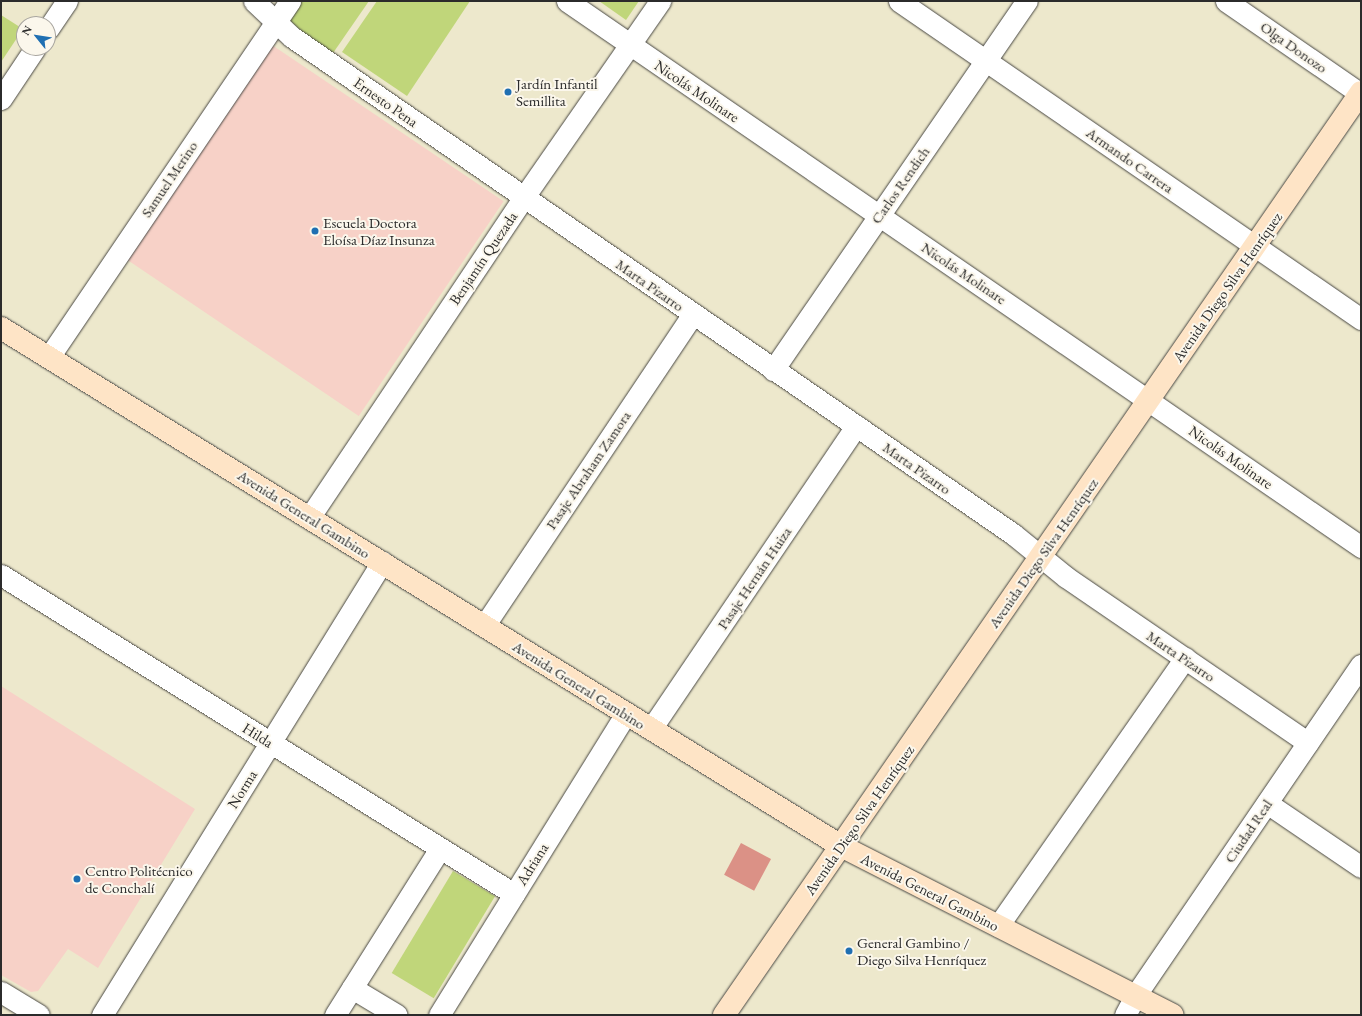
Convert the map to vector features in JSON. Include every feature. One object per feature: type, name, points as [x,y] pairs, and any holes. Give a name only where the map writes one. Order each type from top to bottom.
[{"type":"street","points":[[56,17],[67,1]]},
{"type":"street","name":"Ernesto Pena","points":[[254,1],[292,37],[524,197]]},
{"type":"street","name":"Samuel Merino","points":[[49,357],[290,1]]},
{"type":"street","name":"Nicolás Molinare","points":[[567,1],[1361,547]]},
{"type":"street","name":"Benjamín Quezada","points":[[309,518],[524,197],[660,1]]},
{"type":"street","name":"Armando Carrera","points":[[898,1],[1361,319]]},
{"type":"street","name":"Carlos Rendich","points":[[773,370],[1028,1]]},
{"type":"street","name":"Olga Donozo","points":[[1226,1],[1361,93]]},
{"type":"street","points":[[1,99],[30,56]]},
{"type":"street","name":"Avenida Diego Silva Henríquez","points":[[724,1015],[1361,93]]},
{"type":"street","name":"Marta Pizarro","points":[[524,197],[1013,534],[1066,577],[1308,743]]},
{"type":"street","name":"Pasaje Abraham Zamora","points":[[484,626],[693,314]]},
{"type":"street","name":"Avenida General Gambino","points":[[1,328],[841,846],[998,926],[1130,1006],[1172,1015]]},
{"type":"street","name":"Pasaje Hernán Huiza","points":[[652,729],[856,426]]},
{"type":"street","name":"Norma","points":[[102,1015],[382,562]]},
{"type":"street","name":"Hilda","points":[[1,575],[514,894]]},
{"type":"street","points":[[998,926],[1185,658]]},
{"type":"street","name":"Ciudad Real","points":[[1130,1006],[1361,665]]},
{"type":"street","name":"Adriana","points":[[439,1015],[626,713]]},
{"type":"street","points":[[1267,803],[1361,867]]},
{"type":"street","points":[[335,1015],[440,848]]},
{"type":"street","points":[[352,988],[397,1015]]},
{"type":"street","points":[[1,992],[39,1015]]},
{"type":"shaded area","name":"Escuela Doctora Eloísa Díaz Insunza","points":[[269,43],[504,201],[359,416],[124,258]]},
{"type":"shaded area","name":"Centro Politécnico de Conchalí","points":[[1,686],[195,809],[98,968],[68,949],[38,991],[31,992],[1,975]]},
{"type":"green space","points":[[301,1],[369,1],[331,56],[285,24]]},
{"type":"green space","points":[[377,1],[470,1],[407,96],[342,52]]},
{"type":"green space","points":[[599,1],[639,1],[626,20]]},
{"type":"green space","points":[[1,15],[16,25],[16,40],[1,62]]},
{"type":"green space","points":[[453,871],[495,896],[434,998],[392,973]]},
{"type":"building","points":[[741,843],[771,859],[754,891],[724,875]]},
{"type":"place","name":"Jardín Infantil Semillita","points":[[508,92]]},
{"type":"place","name":"Escuela Doctora Eloísa Díaz Insunza","points":[[315,231]]},
{"type":"place","name":"Centro Politécnico de Conchalí","points":[[77,879]]},
{"type":"place","name":"General Gambino / Diego Silva Henríquez","points":[[849,951]]}]
